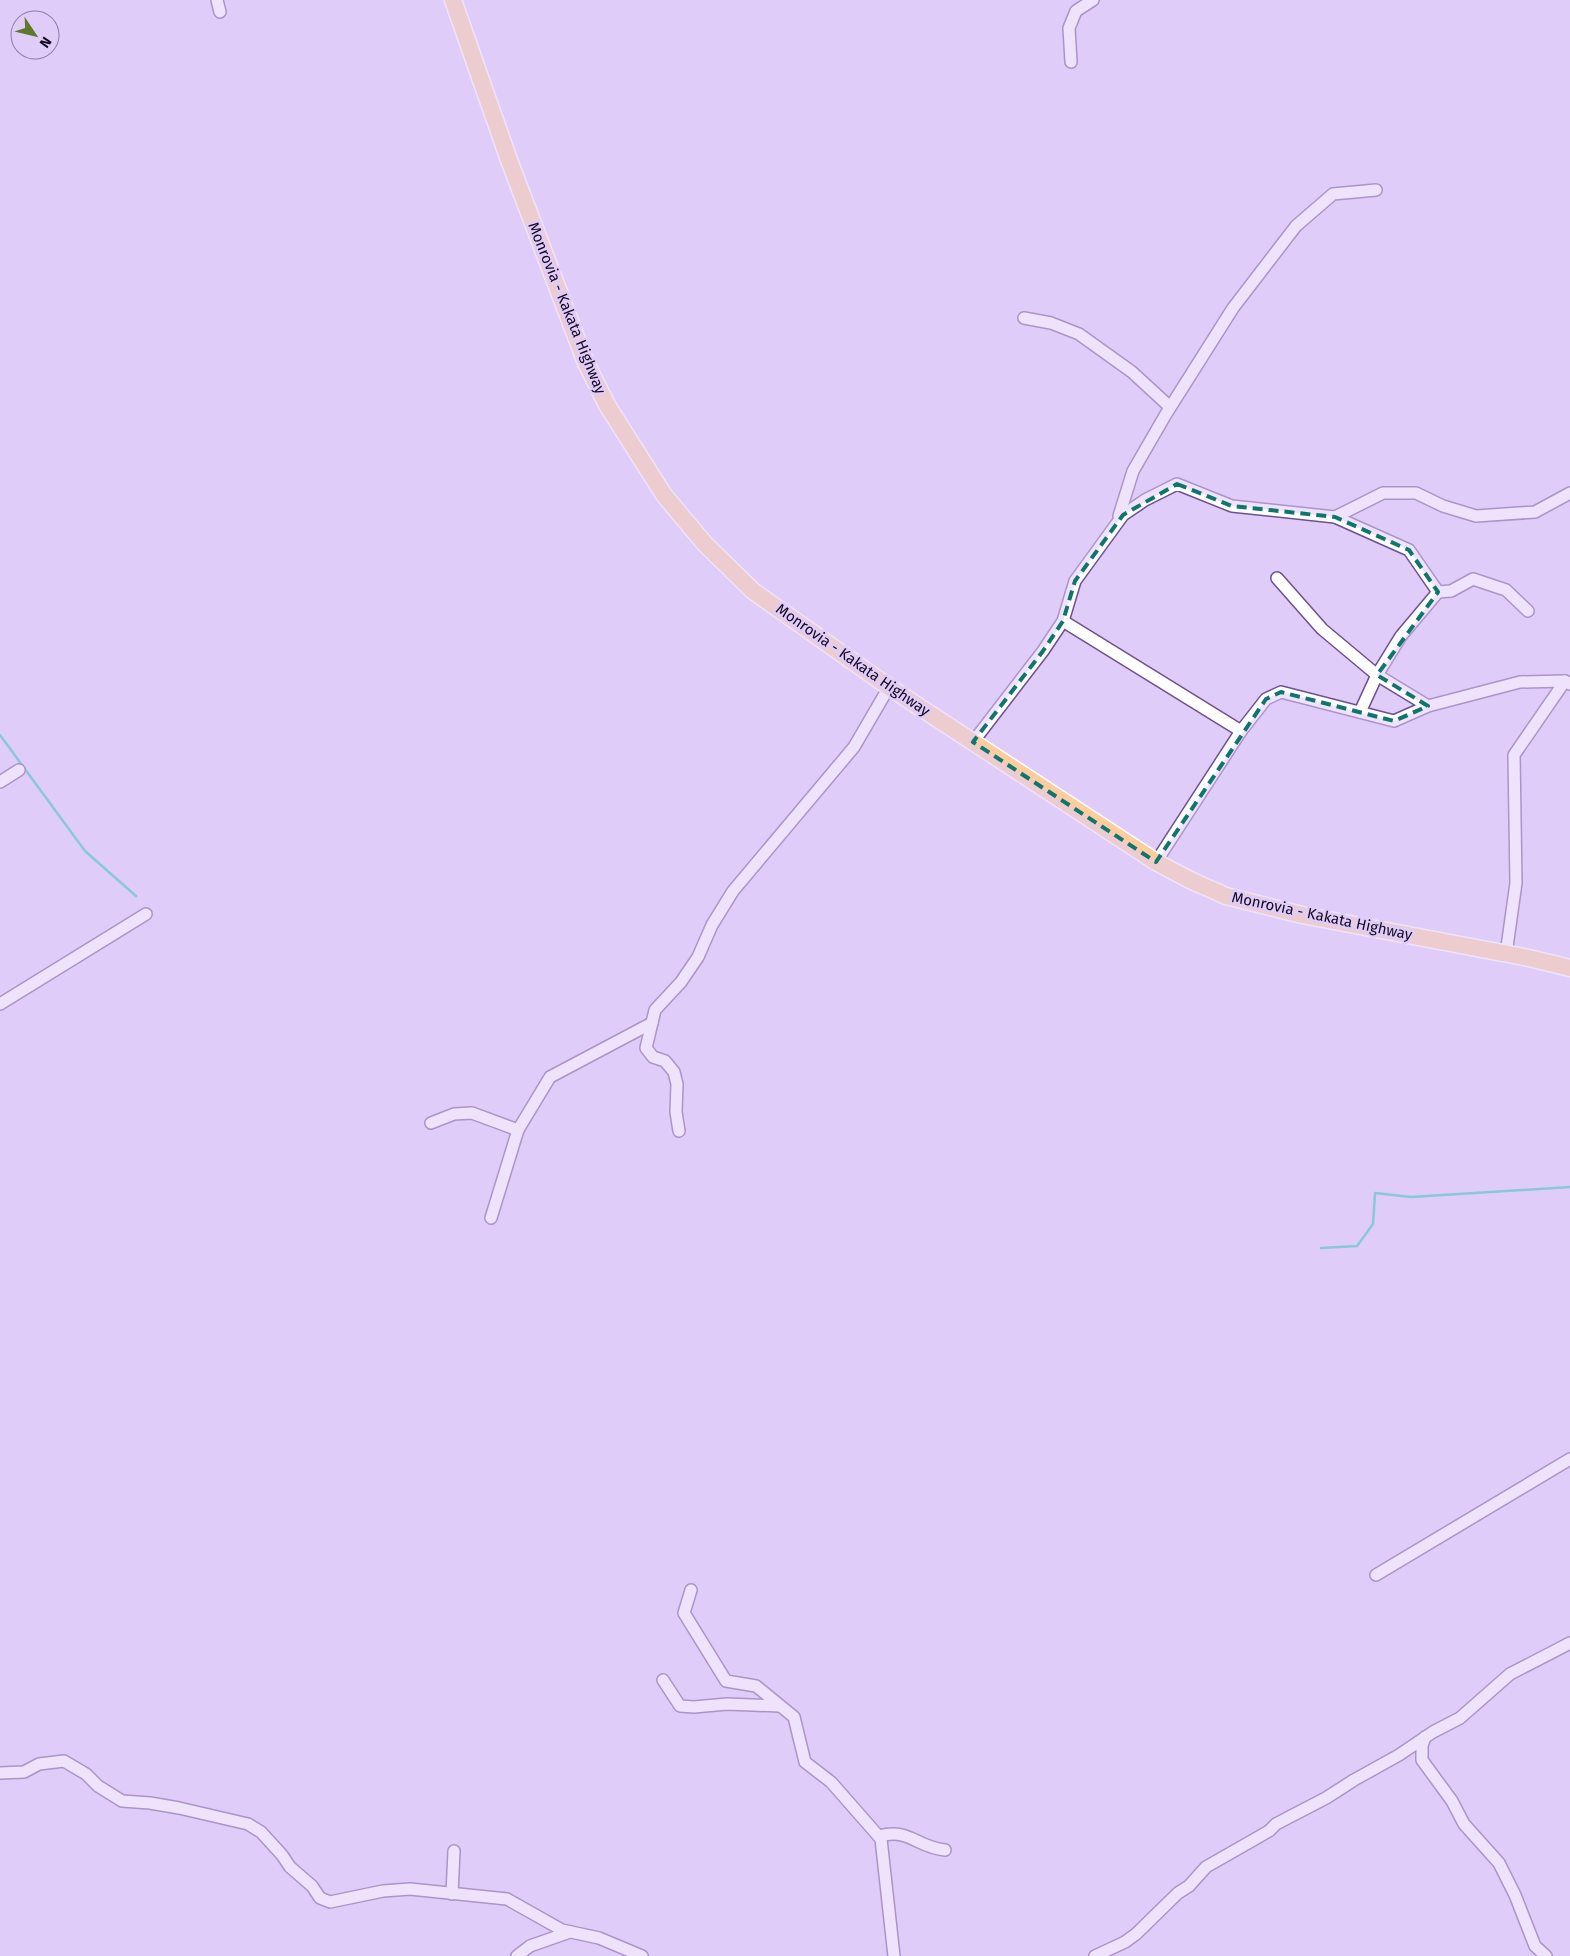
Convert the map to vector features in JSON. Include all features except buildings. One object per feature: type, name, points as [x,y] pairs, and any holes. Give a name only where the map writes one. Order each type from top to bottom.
[{"type":"highway","name":"Monrovia - Kakata Highway","points":[[453,0],[509,160],[570,324],[586,363],[607,405],[664,495],[705,544],[753,591],[889,687],[1156,862],[1226,896],[1302,915],[1529,958],[1570,968]]},
{"type":"street","points":[[217,0],[220,12]]},
{"type":"street","points":[[1071,62],[1069,28],[1076,11],[1093,0]]},
{"type":"street","points":[[1119,516],[1134,471],[1170,408],[1234,308],[1296,226],[1333,194],[1376,190]]},
{"type":"street","points":[[1024,318],[1051,323],[1079,334],[1132,372],[1170,408]]},
{"type":"street","points":[[973,742],[1043,651],[1063,621],[1075,581],[1123,515],[1145,500],[1177,484],[1232,506],[1335,517],[1409,550],[1438,592]]},
{"type":"street","points":[[1335,517],[1383,492],[1416,493],[1444,506],[1476,516],[1535,512],[1570,493]]},
{"type":"street","points":[[1278,578],[1322,628],[1377,675],[1428,706]]},
{"type":"street","points":[[1360,712],[1377,675],[1401,636],[1438,592],[1451,591],[1473,579],[1506,590],[1528,611]]},
{"type":"street","points":[[1063,621],[1241,731]]},
{"type":"street","points":[[1156,862],[1241,731],[1266,699],[1281,692],[1394,721],[1428,706],[1520,682],[1567,683]]},
{"type":"street","points":[[1506,954],[1516,883],[1514,756],[1567,683]]},
{"type":"street","points":[[679,1131],[676,1112],[677,1084],[674,1072],[665,1062],[654,1057],[646,1048],[656,1010],[681,982],[698,957],[712,925],[733,891],[854,747],[889,687]]},
{"type":"street","points":[[0,782],[19,770]]},
{"type":"street","points":[[0,1004],[146,914]]},
{"type":"street","points":[[491,1218],[518,1130],[550,1077],[652,1023]]},
{"type":"street","points":[[431,1123],[454,1114],[472,1113],[518,1130]]},
{"type":"street","points":[[1376,1575],[1570,1459]]},
{"type":"street","points":[[691,1590],[684,1613],[726,1681],[756,1686],[794,1717],[805,1762],[831,1782],[881,1839],[894,1956]]},
{"type":"street","points":[[1095,1956],[1125,1942],[1136,1934],[1178,1893],[1189,1886],[1206,1866],[1269,1831],[1276,1824],[1326,1798],[1399,1755],[1425,1737],[1460,1718],[1510,1674],[1570,1643]]},
{"type":"street","points":[[663,1680],[680,1706],[694,1707],[727,1704],[780,1706]]},
{"type":"street","points":[[1425,1737],[1422,1746],[1422,1760],[1452,1801],[1464,1824],[1499,1863],[1515,1895],[1535,1946],[1546,1956]]},
{"type":"street","points":[[0,1773],[24,1772],[39,1764],[64,1762],[86,1774],[98,1786],[122,1801],[179,1808],[248,1824],[261,1832],[282,1854],[290,1867],[312,1886],[320,1898],[330,1902],[410,1889],[507,1899],[562,1930],[599,1938],[642,1956]]},
{"type":"street","points":[[879,1836],[896,1833],[929,1848],[945,1850]]},
{"type":"street","points":[[452,1894],[454,1851]]},
{"type":"street","points":[[517,1956],[530,1946],[570,1932]]},
{"type":"highlighted area","points":[[1177,484],[1232,506],[1335,517],[1409,550],[1438,592],[1377,675],[1428,706],[1394,721],[1281,692],[1266,699],[1156,862],[973,742],[1043,651],[1063,621],[1075,581],[1123,515]]},
{"type":"waterway","points":[[0,735],[85,851],[136,896]]},
{"type":"waterway","points":[[1321,1248],[1357,1246],[1373,1224],[1375,1193],[1411,1197],[1570,1187]]}]
